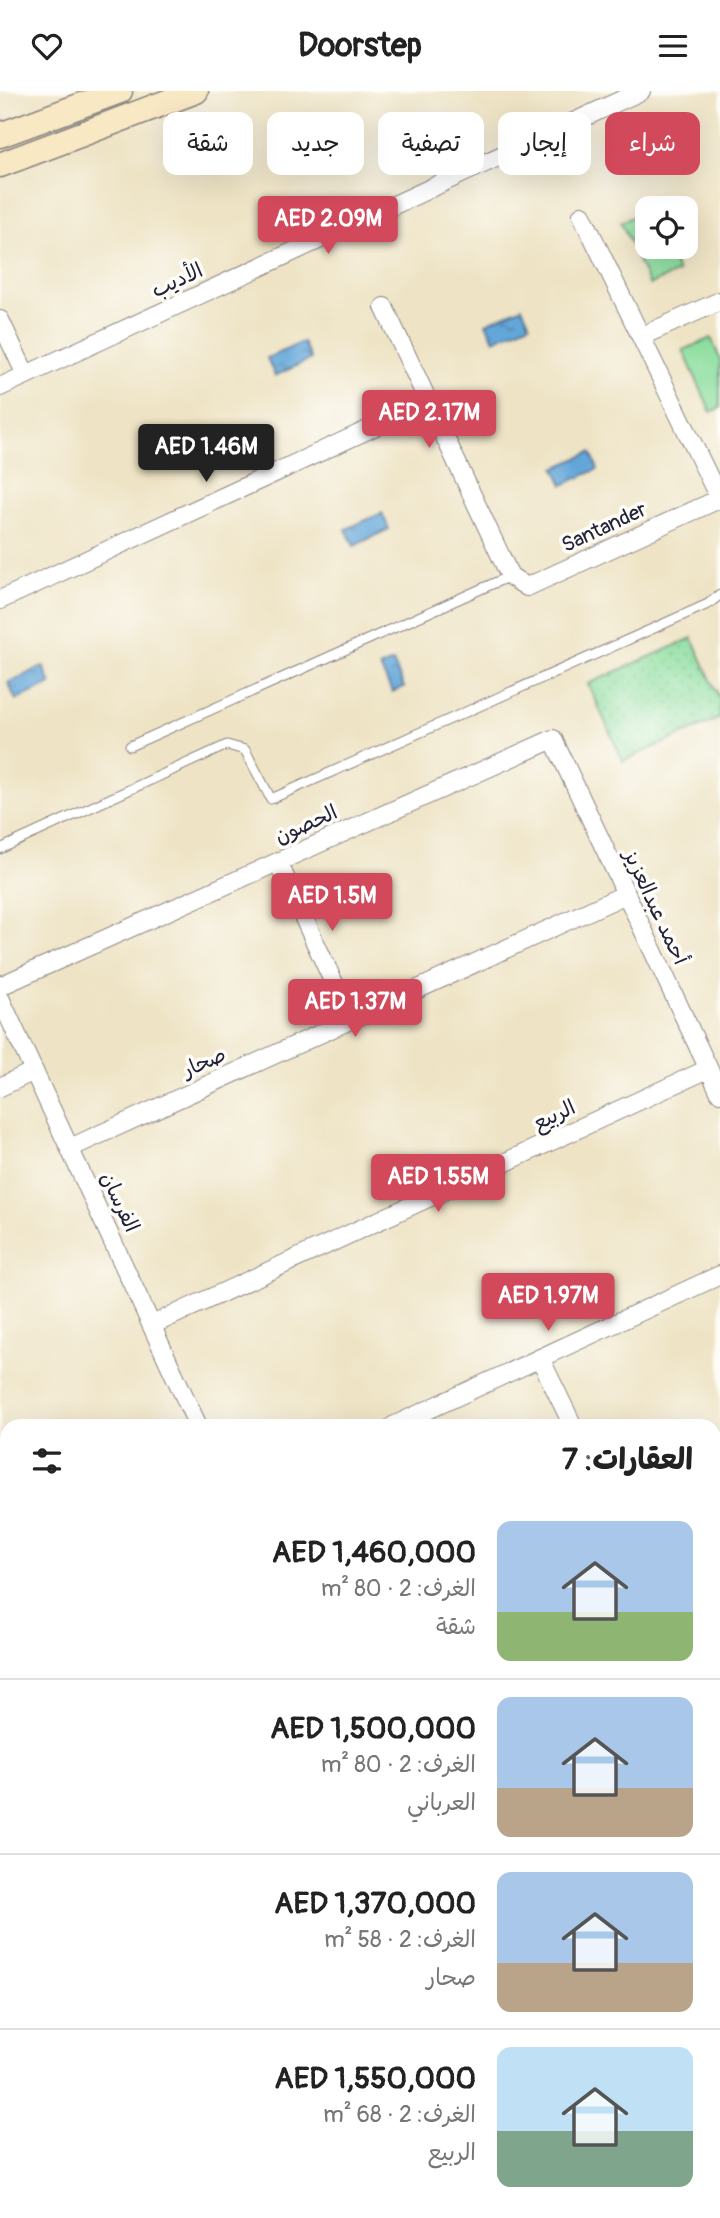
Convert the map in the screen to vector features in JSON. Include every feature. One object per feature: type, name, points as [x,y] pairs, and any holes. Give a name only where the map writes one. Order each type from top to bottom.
[{"type":"street","points":[[0,135],[120,91]]},
{"type":"street","points":[[0,165],[196,91]]},
{"type":"street","name":"الأديب","points":[[0,387],[641,91]]},
{"type":"street","points":[[582,215],[720,499]]},
{"type":"street","points":[[642,336],[720,301]]},
{"type":"street","points":[[384,307],[510,576]]},
{"type":"street","points":[[0,320],[26,375]]},
{"type":"street","points":[[0,600],[428,403]]},
{"type":"street","name":"Santander","points":[[510,576],[527,587],[720,499]]},
{"type":"street","name":"الحصون","points":[[0,986],[553,739]]},
{"type":"street","name":"أحمد عبدالعزيز","points":[[553,739],[624,895],[720,1093]]},
{"type":"street","points":[[278,862],[351,1020]]},
{"type":"street","name":"صحار","points":[[70,1148],[624,895]]},
{"type":"street","name":"الفرسان","points":[[0,997],[195,1419]]},
{"type":"street","name":"الربيع","points":[[152,1325],[708,1069]]},
{"type":"street","points":[[0,1087],[34,1071]]},
{"type":"street","points":[[408,1419],[720,1275]]},
{"type":"street","points":[[540,1358],[570,1419]]},
{"type":"lane","points":[[130,746],[510,576]]},
{"type":"lane","points":[[0,849],[227,745],[245,750],[271,799],[708,604],[720,595]]},
{"type":"green space","points":[[635,216],[635,254],[621,222]]},
{"type":"green space","points":[[637,259],[672,259],[678,272],[649,285]]},
{"type":"green space","points":[[711,338],[720,359],[720,408],[711,412],[683,350]]},
{"type":"green space","points":[[692,638],[720,700],[720,718],[623,761],[588,684]]},
{"type":"water","points":[[522,307],[530,324],[494,340],[486,323]]},
{"type":"water","points":[[303,342],[311,359],[275,376],[267,358]]},
{"type":"water","points":[[591,452],[598,469],[563,485],[555,468]]},
{"type":"water","points":[[382,513],[389,529],[354,546],[346,529]]},
{"type":"water","points":[[393,662],[404,687],[392,692],[380,667]]},
{"type":"water","points":[[43,666],[51,684],[16,700],[8,683]]}]
